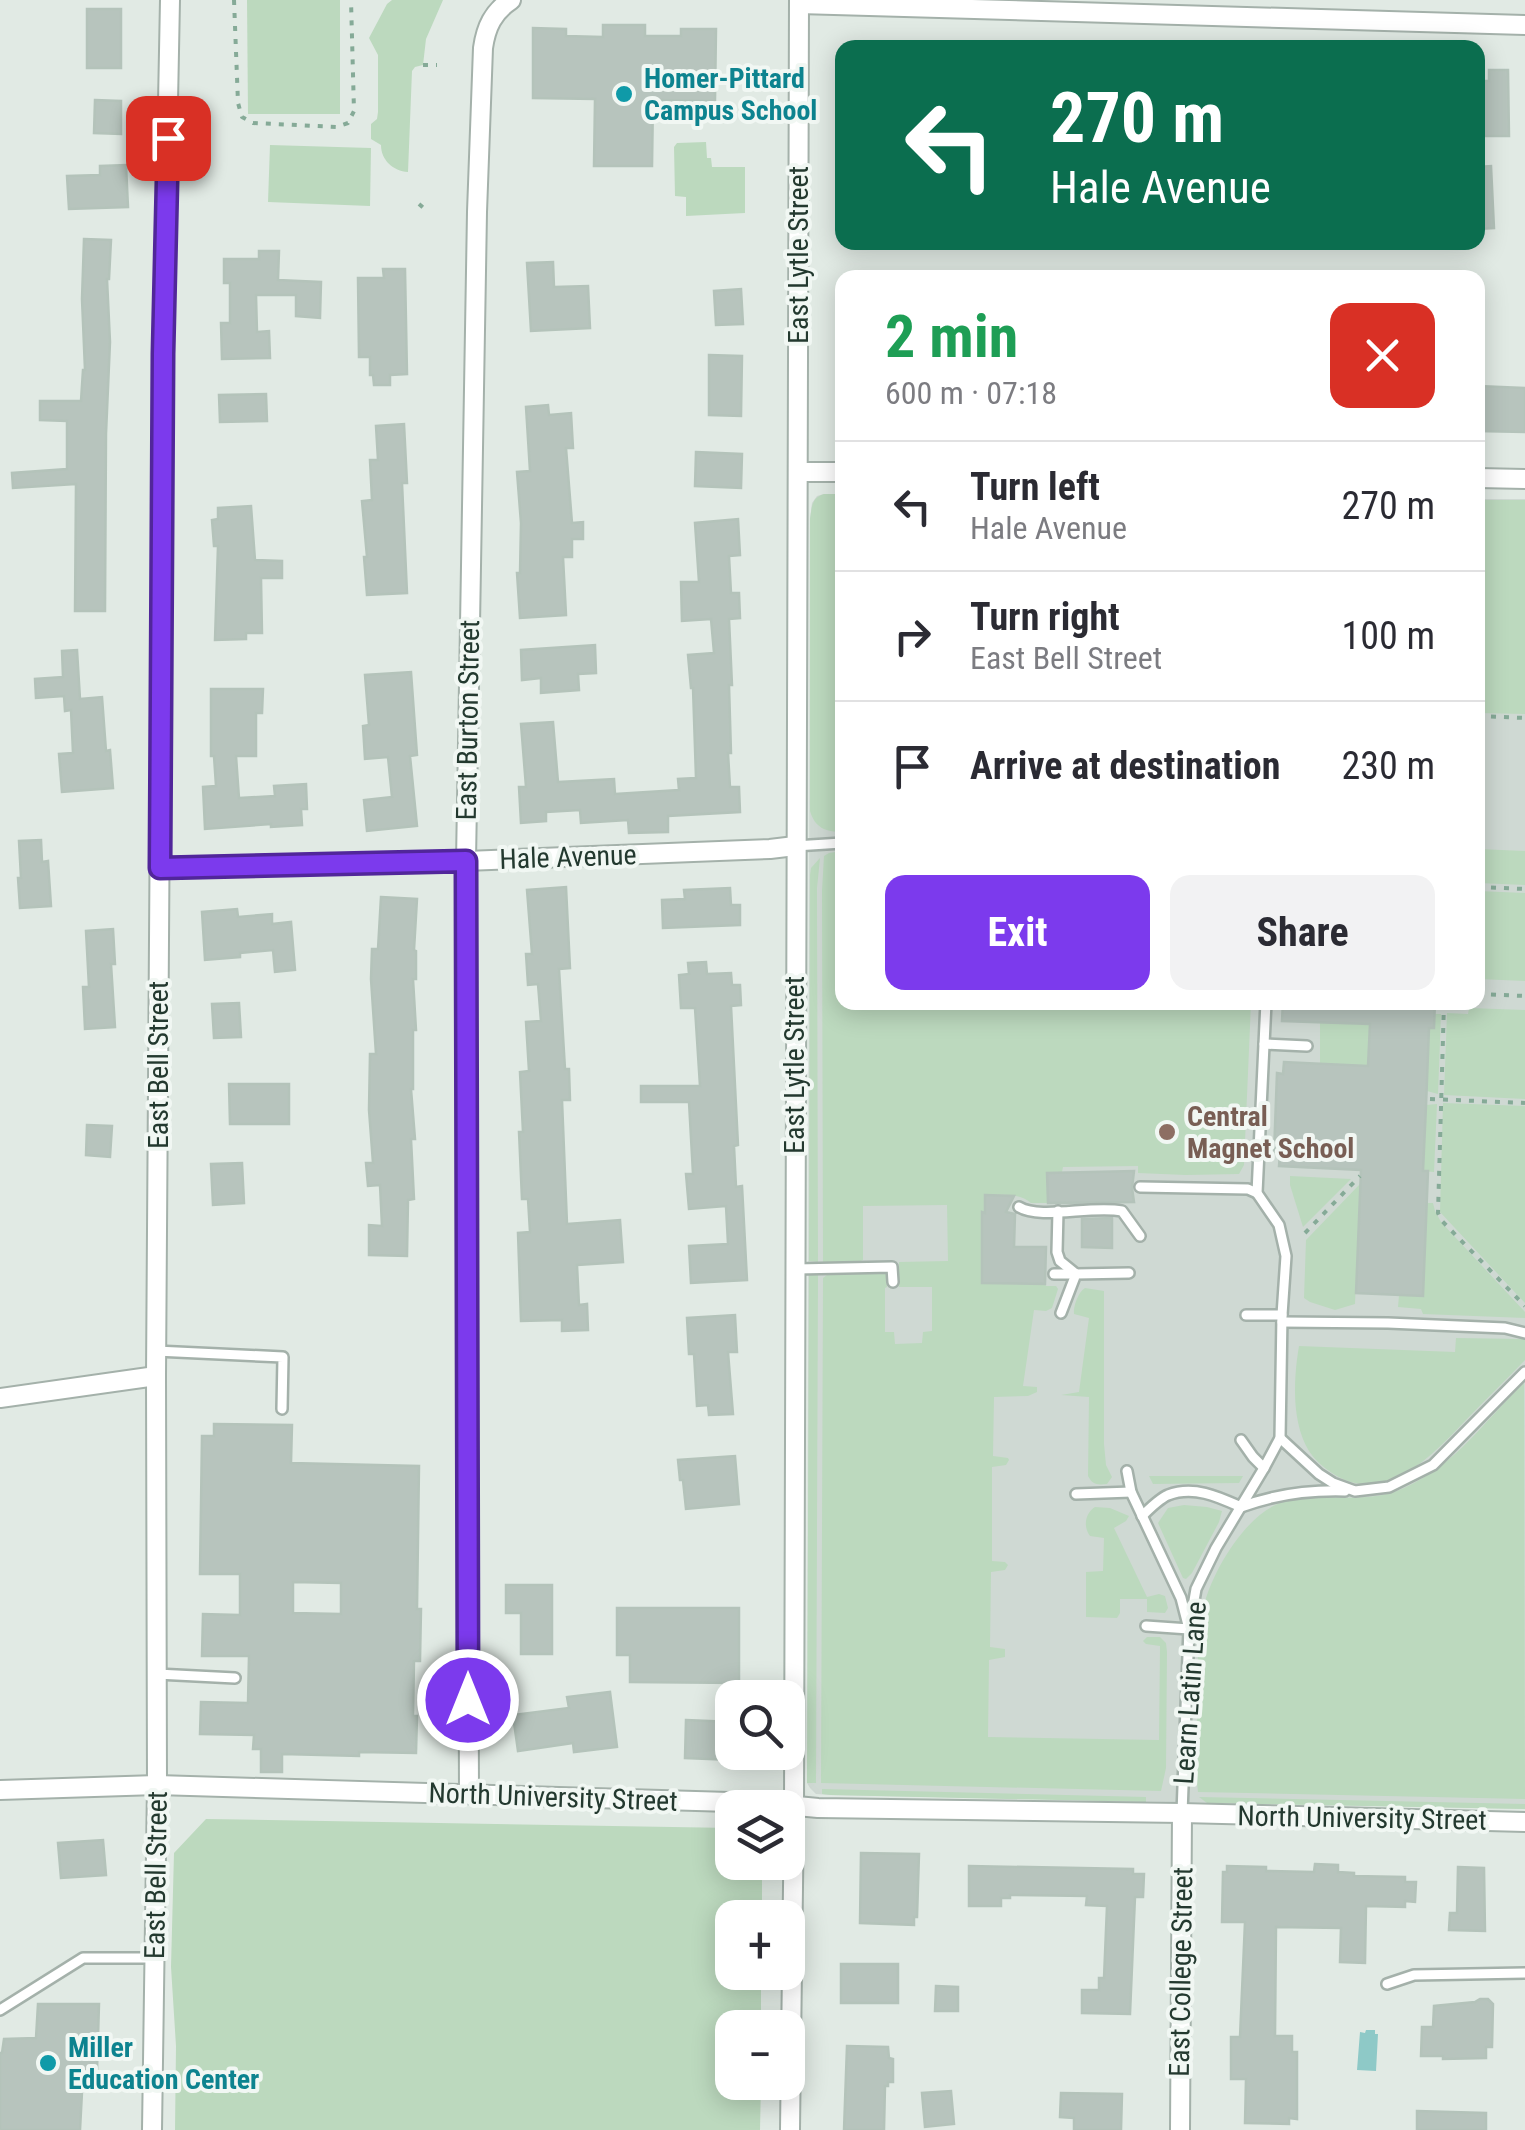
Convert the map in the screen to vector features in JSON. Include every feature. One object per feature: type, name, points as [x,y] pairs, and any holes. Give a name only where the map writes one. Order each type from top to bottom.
[{"type":"street","name":"East Bell Street","points":[[152,2130],[163,354],[170,0]]},
{"type":"street","name":"East Burton Street","points":[[468,1794],[466,861],[480,124],[486,28],[493,15],[511,0]]},
{"type":"street","points":[[798,2],[1525,26]]},
{"type":"street","name":"East Lytle Street","points":[[794,1790],[798,2]]},
{"type":"street","points":[[798,472],[835,472]]},
{"type":"street","points":[[1485,478],[1525,479]]},
{"type":"street","name":"Hale Avenue","points":[[160,868],[466,861],[795,846]]},
{"type":"street","points":[[0,1398],[156,1376]]},
{"type":"street","name":"North University Street","points":[[0,1790],[157,1785],[715,1801]]},
{"type":"street","name":"North University Street","points":[[805,1806],[1525,1822]]},
{"type":"street","name":"East College Street","points":[[1180,2130],[1182,1813]]},
{"type":"street","name":"East Lytle Street","points":[[790,2130],[793,1880]]},
{"type":"lane","points":[[795,846],[835,843]]},
{"type":"lane","points":[[1140,1186],[1248,1188],[1257,1193],[1266,1010]]},
{"type":"lane","points":[[1264,1044],[1307,1046]]},
{"type":"lane","name":"Learn Latin Lane","points":[[1182,1813],[1189,1629],[1196,1589],[1280,1438],[1286,1256],[1279,1225],[1257,1193]]},
{"type":"lane","points":[[1019,1206],[1037,1213],[1088,1208],[1122,1210],[1140,1236]]},
{"type":"lane","points":[[1058,1211],[1056,1252],[1060,1261],[1076,1274]]},
{"type":"lane","points":[[794,1269],[892,1268],[893,1282]]},
{"type":"lane","points":[[1054,1274],[1129,1273]]},
{"type":"lane","points":[[1061,1312],[1076,1274]]},
{"type":"lane","points":[[1246,1315],[1505,1328],[1525,1333]]},
{"type":"lane","points":[[156,1351],[283,1357],[282,1409]]},
{"type":"lane","points":[[1142,1516],[1165,1496],[1190,1491],[1216,1496],[1242,1508],[1269,1497],[1298,1492],[1354,1492],[1389,1487],[1433,1465],[1525,1372]]},
{"type":"lane","points":[[1280,1438],[1319,1474],[1354,1492]]},
{"type":"lane","points":[[1241,1440],[1264,1468]]},
{"type":"lane","points":[[1127,1471],[1131,1492],[1181,1598],[1189,1629],[1146,1626]]},
{"type":"lane","points":[[1076,1494],[1131,1492]]},
{"type":"lane","points":[[157,1674],[235,1678]]},
{"type":"lane","points":[[0,2010],[83,1958],[154,1958]]},
{"type":"lane","points":[[1387,1984],[1414,1975],[1525,1973]]},
{"type":"path","points":[[234,0],[238,103],[242,117],[253,123],[336,127],[348,123],[354,110],[350,0]]},
{"type":"path","points":[[423,65],[437,65]]},
{"type":"path","points":[[419,204],[427,211]]},
{"type":"path","points":[[1485,716],[1525,718]]},
{"type":"path","points":[[1485,888],[1525,889]]},
{"type":"path","points":[[1485,994],[1525,996]]},
{"type":"path","points":[[1444,1010],[1438,1213],[1525,1306]]},
{"type":"path","points":[[1430,1098],[1525,1103]]},
{"type":"path","points":[[1305,1233],[1360,1176]]},
{"type":"shaded area","name":"Central Magnet School","points":[[835,494],[835,1010],[1485,1010],[1485,499],[1525,499],[1525,1809],[831,1795],[816,1794],[807,1783],[810,519],[817,496]]},
{"type":"green space","points":[[247,0],[340,0],[340,114],[248,114]]},
{"type":"green space","points":[[392,0],[443,0],[426,39],[423,65],[412,71],[408,172],[389,164],[381,145],[371,139],[371,124],[378,112],[378,55],[369,38]]},
{"type":"green space","points":[[706,142],[712,167],[745,167],[745,213],[686,216],[686,197],[675,196],[674,147],[677,143]]},
{"type":"green space","points":[[270,145],[371,148],[370,206],[268,202]]},
{"type":"green space","points":[[835,494],[835,831],[822,828],[810,811],[810,519],[814,501]]},
{"type":"green space","points":[[1485,500],[1525,500],[1525,714],[1485,713]]},
{"type":"green space","points":[[1485,849],[1525,851],[1525,885],[1485,883]]},
{"type":"green space","points":[[835,852],[835,1010],[1251,1010],[1244,1165],[1239,1174],[1138,1173],[1138,1166],[1063,1167],[1062,1172],[1047,1173],[1048,1203],[1031,1203],[1010,1195],[985,1195],[982,1213],[982,1283],[1045,1284],[1058,1289],[1052,1308],[1034,1310],[1023,1386],[1037,1387],[1037,1392],[994,1397],[993,1456],[1009,1460],[1006,1465],[992,1467],[992,1561],[1008,1565],[1005,1570],[991,1572],[990,1647],[1005,1649],[1005,1657],[989,1660],[988,1737],[1159,1740],[1160,1646],[1143,1641],[1160,1637],[1167,1652],[1166,1768],[1161,1791],[821,1783],[823,1278],[886,1273],[885,1332],[894,1332],[895,1344],[922,1343],[923,1332],[932,1331],[932,1287],[899,1287],[899,1262],[948,1261],[947,1205],[863,1206],[863,1260],[853,1264],[823,1263],[822,891],[824,856]]},
{"type":"green space","points":[[820,858],[818,1262],[809,1261],[810,875]]},
{"type":"green space","points":[[1485,891],[1525,893],[1525,981],[1485,979]]},
{"type":"green space","points":[[1485,1009],[1525,1010],[1525,1099],[1444,1095],[1447,1013],[1468,1014],[1469,1010]]},
{"type":"green space","points":[[1435,1014],[1441,1014],[1438,1094],[1427,1091],[1429,1028],[1434,1028]]},
{"type":"green space","points":[[1320,1022],[1370,1024],[1368,1066],[1320,1064]]},
{"type":"green space","points":[[1443,1103],[1525,1106],[1525,1303],[1440,1212]]},
{"type":"green space","points":[[1437,1104],[1434,1172],[1423,1171],[1426,1105]]},
{"type":"green space","points":[[1290,1176],[1351,1179],[1303,1227]]},
{"type":"green space","points":[[1360,1184],[1355,1304],[1335,1310],[1304,1298],[1306,1240]]},
{"type":"green space","points":[[1427,1203],[1433,1203],[1441,1222],[1525,1312],[1525,1318],[1423,1314],[1421,1309],[1398,1307],[1399,1295],[1423,1295]]},
{"type":"green space","points":[[809,1275],[818,1275],[816,1783],[807,1783]]},
{"type":"green space","points":[[1085,1288],[1104,1291],[1104,1444],[1106,1465],[1112,1477],[1107,1484],[1096,1484],[1088,1476],[1089,1397],[1061,1395],[1079,1392],[1089,1318],[1074,1311]]},
{"type":"green space","points":[[1456,1338],[1522,1339],[1525,1360],[1434,1452],[1399,1477],[1360,1484],[1340,1478],[1319,1463],[1298,1423],[1295,1391],[1299,1346],[1455,1352]]},
{"type":"green space","points":[[1524,1383],[1525,1799],[1198,1792],[1199,1635],[1207,1595],[1232,1546],[1256,1518],[1283,1502],[1375,1496],[1423,1478],[1455,1454]]},
{"type":"green space","points":[[1149,1476],[1243,1476],[1239,1483],[1153,1484]]},
{"type":"green space","points":[[1184,1505],[1222,1511],[1186,1579],[1158,1523],[1168,1508]]},
{"type":"green space","points":[[1095,1507],[1129,1516],[1114,1528],[1147,1597],[1165,1596],[1165,1613],[1147,1612],[1147,1599],[1120,1599],[1117,1618],[1086,1617],[1086,1572],[1103,1571],[1104,1538],[1090,1536],[1086,1524]]},
{"type":"green space","points":[[822,1789],[1146,1797],[1146,1802],[831,1795],[822,1794]]},
{"type":"green space","points":[[1199,1797],[1525,1804],[1525,1809],[1207,1803]]},
{"type":"green space","points":[[206,1819],[715,1828],[715,1880],[762,1880],[762,1900],[715,1900],[715,1990],[761,1990],[761,2010],[715,2010],[715,2100],[761,2100],[760,2130],[175,2130],[176,2046],[171,1967],[174,1853]]},
{"type":"water","points":[[1360,2032],[1378,2034],[1376,2071],[1357,2070]]},
{"type":"building","points":[[87,9],[121,9],[121,68],[87,68]]},
{"type":"building","name":"Homer-Pittard Campus School","points":[[603,25],[645,25],[645,36],[681,36],[681,29],[716,29],[715,101],[653,100],[652,166],[594,166],[595,99],[533,98],[533,28],[566,29],[566,36],[603,37]]},
{"type":"building","points":[[1489,70],[1508,70],[1509,136],[1485,136],[1485,81],[1489,81]]},
{"type":"building","points":[[95,100],[121,101],[121,134],[94,133]]},
{"type":"building","points":[[126,165],[128,207],[69,209],[67,176],[100,175],[100,166]]},
{"type":"building","points":[[1485,166],[1491,166],[1494,228],[1485,229]]},
{"type":"building","points":[[84,239],[111,240],[107,279],[110,342],[105,611],[75,611],[76,484],[13,488],[12,473],[67,469],[67,421],[40,420],[40,401],[81,401],[85,370]]},
{"type":"building","points":[[259,251],[279,251],[278,280],[321,282],[320,318],[296,316],[296,295],[256,295],[257,332],[269,331],[270,358],[222,359],[221,323],[230,323],[230,283],[224,283],[224,259],[259,259]]},
{"type":"building","points":[[553,262],[554,287],[588,286],[590,328],[531,331],[527,263]]},
{"type":"building","points":[[383,269],[405,269],[407,374],[390,375],[390,385],[374,385],[370,357],[359,357],[358,278],[384,278]]},
{"type":"building","points":[[741,289],[743,324],[716,325],[714,291]]},
{"type":"building","points":[[709,355],[742,356],[741,416],[709,415]]},
{"type":"building","points":[[1485,386],[1525,388],[1525,432],[1485,431]]},
{"type":"building","points":[[266,394],[267,421],[220,422],[219,395]]},
{"type":"building","points":[[548,405],[549,415],[571,413],[573,448],[566,448],[572,523],[583,522],[583,539],[572,539],[572,557],[563,557],[566,615],[520,618],[517,472],[530,471],[526,407]]},
{"type":"building","points":[[404,424],[407,483],[402,483],[407,593],[367,595],[362,501],[372,500],[370,460],[378,460],[376,426]]},
{"type":"building","points":[[696,452],[742,454],[741,488],[695,486]]},
{"type":"building","points":[[251,506],[255,560],[282,561],[282,578],[261,578],[262,633],[246,633],[246,639],[215,640],[218,546],[214,546],[212,520],[218,519],[218,508]]},
{"type":"building","points":[[738,519],[740,555],[729,556],[731,593],[739,593],[740,618],[729,619],[732,685],[728,753],[730,787],[739,787],[740,812],[668,816],[668,832],[629,833],[628,820],[581,823],[580,810],[546,812],[546,821],[521,823],[519,787],[526,787],[521,724],[553,722],[558,782],[614,779],[615,794],[679,790],[678,779],[696,778],[688,655],[714,653],[711,619],[682,621],[681,582],[699,582],[695,523]]},
{"type":"building","points":[[595,645],[596,673],[578,674],[579,690],[541,693],[541,678],[522,680],[521,650]]},
{"type":"building","points":[[77,650],[80,699],[102,697],[113,788],[62,792],[59,754],[73,753],[71,710],[65,711],[64,696],[36,698],[35,679],[63,677],[62,651]]},
{"type":"building","points":[[411,672],[417,755],[410,756],[417,826],[367,831],[364,800],[392,797],[388,757],[365,759],[363,726],[369,725],[365,675]]},
{"type":"building","points":[[211,689],[263,689],[262,713],[256,713],[256,756],[236,756],[239,798],[275,796],[274,786],[306,784],[307,809],[301,809],[302,825],[205,829],[203,787],[216,786],[211,756]]},
{"type":"building","points":[[41,840],[42,862],[48,861],[51,906],[20,908],[19,841]]},
{"type":"building","points":[[566,887],[570,968],[559,969],[570,1100],[562,1100],[567,1224],[620,1220],[623,1262],[577,1265],[579,1305],[587,1304],[588,1330],[562,1331],[562,1320],[521,1321],[518,1233],[530,1232],[528,1199],[522,1199],[520,1072],[529,1071],[526,1022],[541,1021],[538,984],[528,985],[526,954],[532,954],[527,890]]},
{"type":"building","points":[[730,888],[731,905],[740,905],[740,925],[663,928],[662,900],[685,899],[684,890]]},
{"type":"building","points":[[381,897],[417,899],[413,979],[416,1030],[411,1089],[414,1199],[408,1200],[407,1256],[369,1255],[369,1225],[382,1226],[380,1185],[368,1186],[366,1163],[373,1163],[370,1054],[376,1054],[371,979],[372,949],[378,949]]},
{"type":"building","points":[[237,909],[238,917],[272,914],[272,924],[291,922],[295,970],[275,972],[273,950],[205,960],[202,912]]},
{"type":"building","points":[[113,929],[115,1027],[85,1029],[83,987],[89,987],[86,931]]},
{"type":"building","points":[[706,962],[707,974],[731,973],[732,985],[740,985],[741,1005],[731,1006],[738,1145],[734,1146],[736,1187],[742,1186],[747,1280],[691,1283],[689,1246],[728,1244],[726,1206],[689,1209],[686,1174],[693,1174],[689,1102],[641,1102],[641,1086],[700,1086],[695,1008],[681,1008],[679,975],[689,974],[688,963]]},
{"type":"building","points":[[239,1003],[241,1037],[214,1038],[212,1004]]},
{"type":"building","points":[[1283,1010],[1435,1010],[1434,1028],[1429,1028],[1423,1171],[1428,1171],[1423,1296],[1356,1293],[1361,1170],[1279,1166],[1280,1154],[1274,1154],[1277,1073],[1283,1074],[1284,1062],[1368,1066],[1370,1024],[1282,1021]]},
{"type":"building","points":[[229,1084],[289,1084],[289,1124],[230,1124]]},
{"type":"building","points":[[87,1125],[112,1126],[110,1157],[86,1155]]},
{"type":"building","points":[[242,1163],[244,1203],[213,1205],[211,1164]]},
{"type":"building","points":[[1134,1171],[1134,1202],[1048,1203],[1047,1173]]},
{"type":"building","points":[[985,1195],[1014,1196],[1006,1212],[1015,1214],[1014,1247],[1046,1247],[1045,1284],[982,1283]]},
{"type":"building","points":[[1112,1218],[1112,1248],[1082,1247],[1082,1219]]},
{"type":"building","points":[[735,1315],[737,1352],[728,1352],[733,1414],[709,1415],[708,1405],[697,1406],[687,1318]]},
{"type":"building","points":[[214,1424],[292,1425],[291,1463],[419,1466],[417,1609],[421,1609],[420,1661],[414,1661],[416,1753],[282,1754],[282,1772],[261,1772],[261,1749],[253,1749],[254,1735],[200,1734],[201,1702],[248,1703],[249,1656],[202,1656],[203,1614],[240,1615],[240,1574],[200,1574],[202,1436],[214,1436]],"holes":[[[293,1582],[341,1583],[341,1614],[293,1613]]]},
{"type":"building","points":[[735,1456],[739,1504],[686,1509],[678,1460]]},
{"type":"building","points":[[506,1585],[552,1585],[552,1654],[521,1654],[521,1613],[506,1613]]},
{"type":"building","points":[[617,1608],[739,1608],[739,1680],[630,1682],[630,1655],[617,1655]]},
{"type":"building","points":[[610,1692],[617,1747],[574,1752],[573,1743],[518,1751],[513,1715],[569,1708],[567,1697]]},
{"type":"building","points":[[686,1720],[715,1721],[715,1759],[685,1758]]},
{"type":"building","points":[[103,1840],[106,1875],[61,1878],[58,1843]]},
{"type":"building","points":[[861,1853],[919,1854],[914,1925],[860,1923]]},
{"type":"building","points":[[1315,1864],[1338,1865],[1338,1872],[1354,1876],[1405,1877],[1405,1882],[1416,1882],[1415,1902],[1405,1901],[1405,1907],[1366,1906],[1365,1963],[1340,1962],[1341,1928],[1276,1927],[1275,2036],[1292,2036],[1292,2052],[1297,2052],[1297,2119],[1289,2118],[1289,2124],[1245,2123],[1246,2079],[1231,2079],[1231,2037],[1240,2037],[1245,1922],[1222,1922],[1223,1872],[1227,1872],[1227,1866],[1314,1872]]},
{"type":"building","points":[[969,1866],[1133,1869],[1133,1874],[1144,1874],[1143,1897],[1135,1897],[1130,2014],[1082,2013],[1082,1990],[1099,1990],[1099,1978],[1104,1978],[1107,1906],[1086,1905],[1087,1896],[1010,1895],[1001,1898],[1001,1906],[969,1906]]},
{"type":"building","points":[[1458,1867],[1484,1868],[1485,1931],[1449,1930],[1450,1913],[1457,1913]]},
{"type":"building","points":[[841,1964],[898,1964],[898,2003],[841,2003]]},
{"type":"building","points":[[936,1986],[958,1987],[958,2011],[935,2011]]},
{"type":"building","points":[[1480,1999],[1493,2004],[1492,2047],[1486,2047],[1486,2058],[1421,2056],[1422,2027],[1433,2027],[1434,2006]]},
{"type":"building","name":"Miller Education Center","points":[[38,2004],[99,2004],[97,2071],[83,2073],[80,2130],[0,2130],[0,2053],[4,2039],[36,2038]]},
{"type":"building","points":[[847,2046],[888,2047],[889,2058],[893,2059],[893,2082],[885,2086],[884,2130],[844,2130]]},
{"type":"building","points":[[951,2091],[954,2124],[925,2127],[922,2093]]},
{"type":"building","points":[[1061,2093],[1122,2094],[1121,2130],[1074,2130],[1074,2118],[1060,2117]]},
{"type":"building","points":[[1417,2111],[1486,2113],[1486,2130],[1417,2130]]},
{"type":"place","name":"Homer-Pittard Campus School","points":[[624,94]]},
{"type":"place","name":"Central Magnet School","points":[[1167,1132]]},
{"type":"place","name":"Miller Education Center","points":[[48,2063]]},
{"type":"route","points":[[168,138],[160,868],[466,861],[468,1700]]}]
